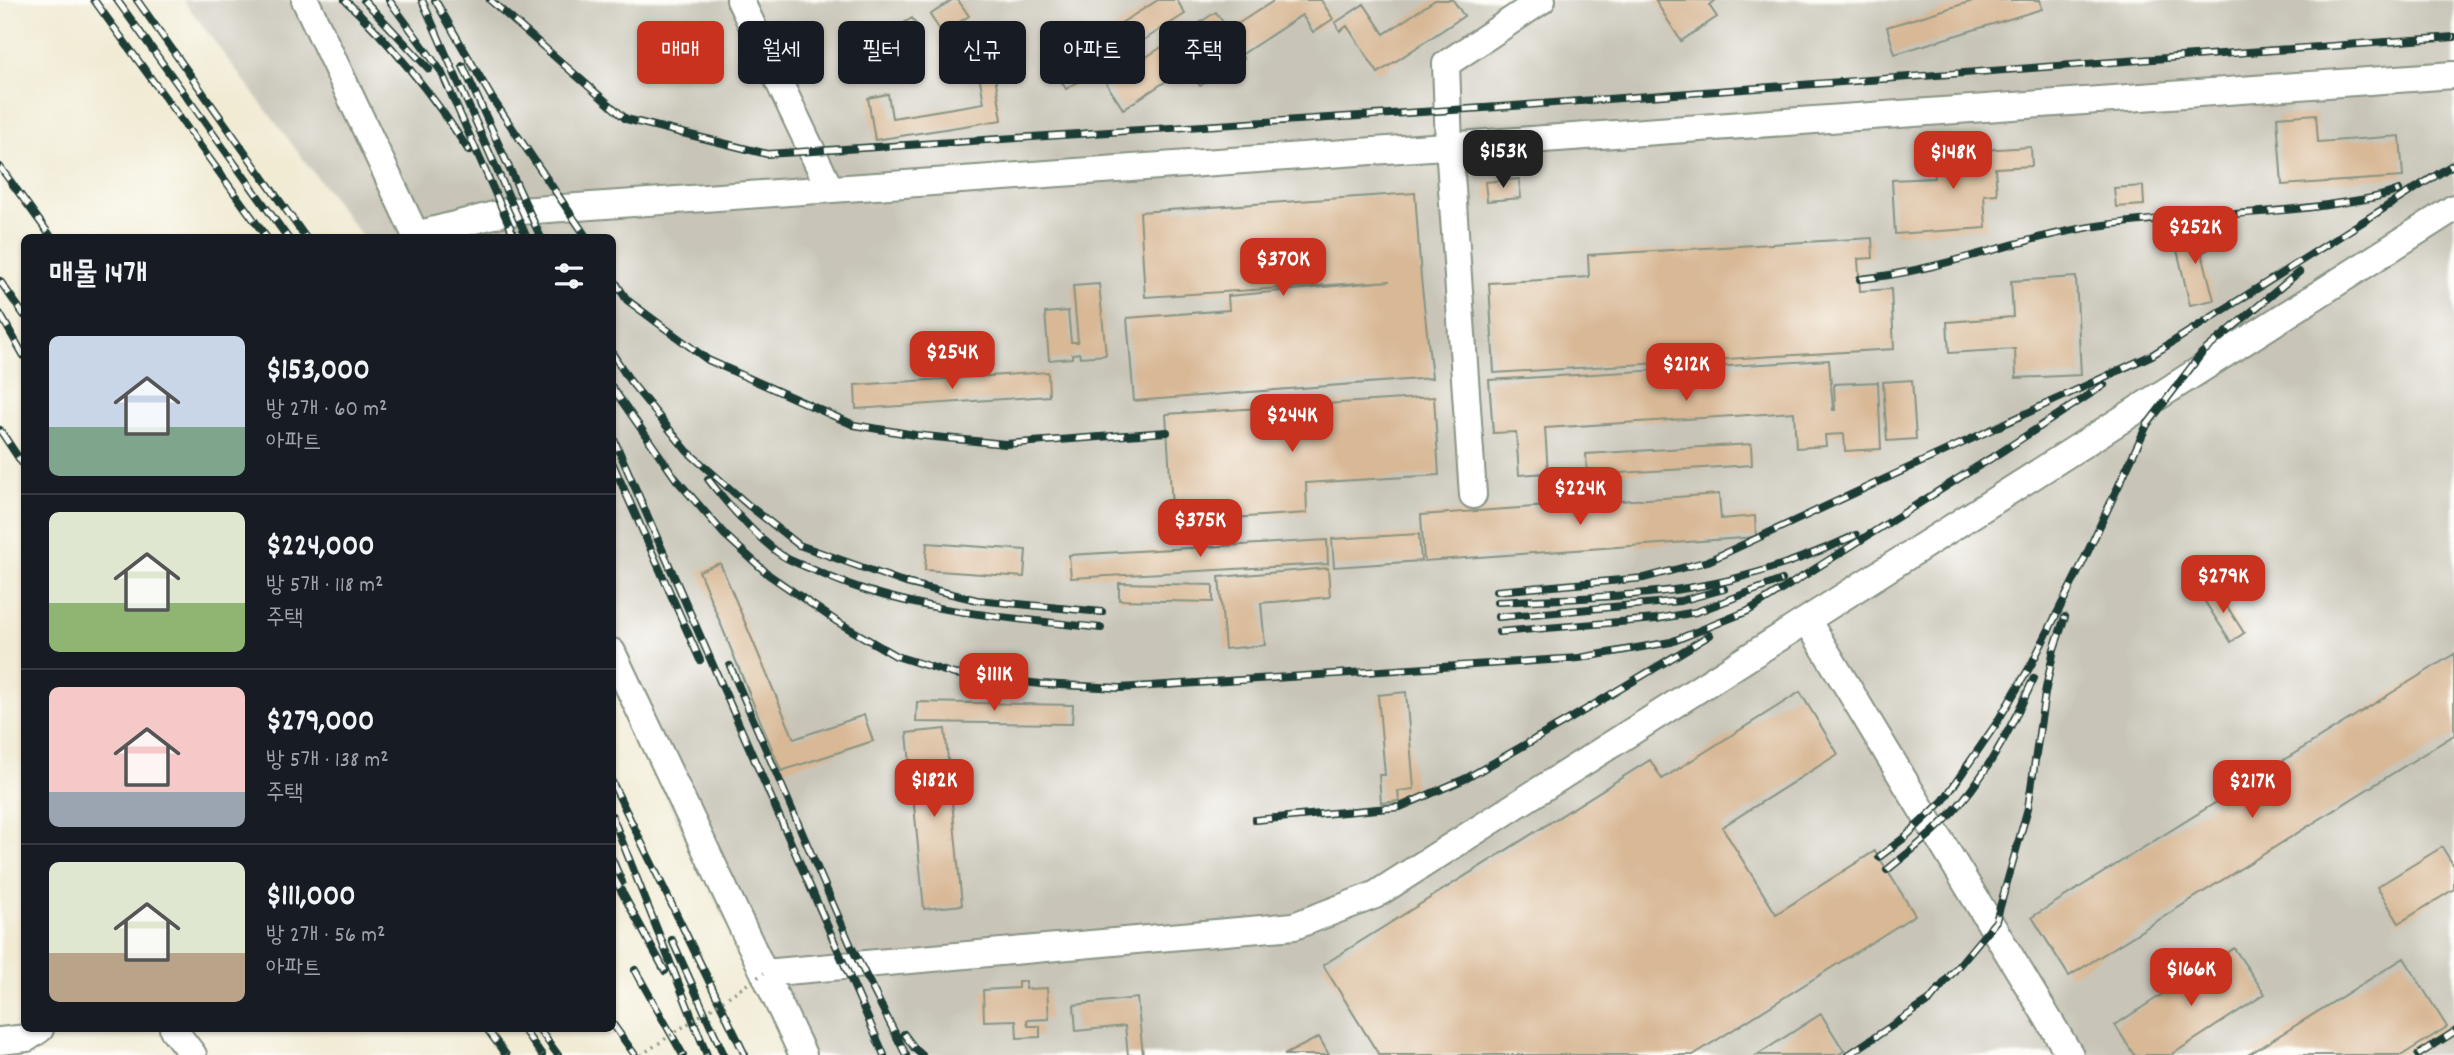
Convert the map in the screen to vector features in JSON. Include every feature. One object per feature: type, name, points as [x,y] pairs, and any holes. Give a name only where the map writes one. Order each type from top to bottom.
[{"type":"street","points":[[305,0],[415,234]]},
{"type":"street","points":[[740,0],[830,189]]},
{"type":"street","points":[[1474,495],[1449,145],[1447,64],[1542,0]]},
{"type":"street","points":[[424,234],[506,212],[2454,75]]},
{"type":"street","points":[[764,973],[1294,926],[1375,895],[2454,208]]},
{"type":"street","points":[[1807,620],[2070,1055]]},
{"type":"street","points":[[616,660],[803,1055]]},
{"type":"street","points":[[0,1055],[0,1041],[27,1038],[36,1032]]},
{"type":"street","points":[[175,1032],[192,1055]]},
{"type":"path","points":[[641,1055],[764,973]]},
{"type":"shaded area","points":[[183,0],[2454,0],[2454,1055],[789,1055],[616,690],[616,234],[360,234]]},
{"type":"building","points":[[952,0],[958,0],[969,16],[961,21],[939,21],[939,28],[930,15]]},
{"type":"building","points":[[1158,0],[1177,0],[1185,14],[1174,21],[1159,21],[1159,30],[1145,39],[1145,21],[1124,21]]},
{"type":"building","points":[[1275,0],[1321,0],[1333,19],[1313,32],[1302,15],[1246,52],[1246,21],[1242,21]]},
{"type":"building","points":[[1435,0],[1453,0],[1464,16],[1378,73],[1347,26],[1340,31],[1335,23],[1364,4],[1384,34]]},
{"type":"building","points":[[1655,0],[1716,0],[1709,5],[1717,17],[1681,41]]},
{"type":"building","points":[[1976,0],[2040,0],[2042,9],[1895,54],[1887,27]]},
{"type":"building","points":[[1216,12],[1222,21],[1202,21]]},
{"type":"building","points":[[1159,49],[1159,84],[1162,84],[1123,109],[1107,84],[1145,84],[1145,58]]},
{"type":"building","points":[[981,84],[996,84],[1002,120],[875,140],[868,98],[888,94],[892,118],[984,103]]},
{"type":"building","points":[[2316,114],[2318,142],[2400,136],[2403,177],[2282,185],[2277,117]]},
{"type":"building","points":[[2031,147],[2032,166],[1995,168],[1997,194],[1984,195],[1986,228],[1895,234],[1892,180],[1934,178],[1932,153]]},
{"type":"building","points":[[1519,179],[1521,198],[1487,201],[1485,182]]},
{"type":"building","points":[[2143,186],[2144,205],[2116,207],[2114,188]]},
{"type":"building","points":[[1415,193],[1432,378],[1134,401],[1127,318],[1229,310],[1228,296],[1390,281],[1145,297],[1140,212]]},
{"type":"building","points":[[2206,229],[2211,248],[2202,253],[2214,300],[2190,305],[2174,237]]},
{"type":"building","points":[[1872,238],[1873,258],[1858,259],[1860,291],[1891,289],[1894,349],[1494,373],[1489,283],[1589,277],[1588,255]]},
{"type":"building","points":[[2076,277],[2081,375],[2016,378],[2015,349],[1949,353],[1947,322],[2013,317],[2011,281]]},
{"type":"building","points":[[1099,284],[1106,355],[1080,357],[1079,353],[1072,354],[1072,358],[1049,360],[1045,313],[1068,311],[1071,342],[1078,342],[1073,286]]},
{"type":"building","points":[[1829,360],[1833,410],[1834,384],[1878,382],[1881,449],[1845,451],[1844,434],[1825,435],[1826,446],[1796,448],[1794,412],[1545,428],[1548,473],[1519,475],[1516,432],[1493,433],[1489,380]]},
{"type":"building","points":[[1048,372],[1049,396],[856,409],[855,385]]},
{"type":"building","points":[[1912,380],[1916,439],[1887,441],[1883,382]]},
{"type":"building","points":[[1434,397],[1439,475],[1306,483],[1307,513],[1173,522],[1166,414]]},
{"type":"building","points":[[1751,444],[1752,465],[1587,475],[1586,454]]},
{"type":"building","points":[[1719,494],[1721,519],[1755,516],[1756,537],[1424,561],[1421,515]]},
{"type":"building","points":[[1419,534],[1421,561],[1334,567],[1332,539]]},
{"type":"building","points":[[1327,540],[1328,564],[1071,578],[1069,555]]},
{"type":"building","points":[[927,543],[1026,550],[1024,577],[925,570]]},
{"type":"building","points":[[720,563],[794,739],[864,715],[873,741],[781,771],[699,571]]},
{"type":"building","points":[[1328,568],[1330,597],[1261,603],[1265,645],[1225,649],[1219,577]]},
{"type":"building","points":[[1119,583],[1213,585],[1213,602],[1119,600]]},
{"type":"building","points":[[2216,589],[2244,633],[2231,642],[2202,597]]},
{"type":"building","points":[[2454,654],[2454,735],[2069,976],[2032,917]]},
{"type":"building","points":[[1406,692],[1414,789],[1398,791],[1399,801],[1381,803],[1379,775],[1385,775],[1378,695]]},
{"type":"building","points":[[1800,692],[1838,754],[1722,827],[1776,914],[1875,851],[1915,915],[1693,1055],[1379,1055],[1323,965],[1650,760],[1662,779]]},
{"type":"building","points":[[917,702],[1073,705],[1072,724],[916,722]]},
{"type":"building","points":[[945,729],[962,905],[924,909],[907,733]]},
{"type":"building","points":[[2442,847],[2454,866],[2454,889],[2399,923],[2377,887]]},
{"type":"building","points":[[2234,948],[2265,994],[2171,1055],[2134,1055],[2115,1025]]},
{"type":"building","points":[[2404,958],[2447,1027],[2402,1055],[2248,1055]]},
{"type":"building","points":[[1018,981],[1026,981],[1026,989],[1047,988],[1049,1019],[1027,1020],[1028,1026],[1040,1026],[1040,1037],[1017,1038],[1016,1020],[984,1021],[983,990],[1018,988]]},
{"type":"building","points":[[1137,998],[1143,1055],[1128,1055],[1125,1026],[1076,1031],[1074,1005]]},
{"type":"building","points":[[1821,1014],[1844,1051],[1838,1055],[1757,1055]]},
{"type":"building","points":[[1319,1037],[1329,1055],[1284,1055]]},
{"type":"railway","points":[[94,0],[264,234]]},
{"type":"railway","points":[[117,0],[285,234]]},
{"type":"railway","points":[[137,0],[303,234]]},
{"type":"railway","points":[[345,0],[412,71],[469,151]]},
{"type":"railway","points":[[364,0],[429,69]]},
{"type":"railway","points":[[389,0],[441,71],[513,234]]},
{"type":"railway","points":[[422,0],[525,234]]},
{"type":"railway","points":[[435,0],[492,98],[584,234]]},
{"type":"railway","points":[[490,0],[626,119],[767,154],[1499,107],[2454,37]]},
{"type":"railway","points":[[463,66],[539,234]]},
{"type":"railway","points":[[1496,591],[1644,578],[1708,561],[2152,355],[2454,164]]},
{"type":"railway","points":[[0,167],[49,234]]},
{"type":"railway","points":[[1860,279],[1921,269],[2073,230],[2159,219],[2299,209],[2381,196],[2399,190]]},
{"type":"railway","points":[[1879,857],[1904,838],[1943,801],[1996,724],[2031,665],[2147,425],[2202,353],[2299,272]]},
{"type":"railway","points":[[0,281],[21,311]]},
{"type":"railway","points":[[616,283],[627,300],[708,360],[854,425],[915,435],[1005,444],[1167,432]]},
{"type":"railway","points":[[0,314],[21,351]]},
{"type":"railway","points":[[616,359],[630,381],[687,451],[799,545],[906,583],[977,600],[1102,612]]},
{"type":"railway","points":[[1984,463],[2104,385]]},
{"type":"railway","points":[[616,393],[676,479],[725,535],[769,575],[836,621],[896,656],[954,674],[1041,684],[1120,688],[1579,658],[1671,642],[1748,611],[1991,458]]},
{"type":"railway","points":[[0,430],[21,462]]},
{"type":"railway","points":[[616,444],[884,1055]]},
{"type":"railway","points":[[616,471],[700,660]]},
{"type":"railway","points":[[708,479],[758,536],[777,552],[850,585],[885,596],[956,611],[1101,628]]},
{"type":"railway","points":[[1497,602],[1614,596],[1702,586],[1778,566],[1856,535]]},
{"type":"railway","points":[[1499,632],[1656,619],[1696,612],[1782,580]]},
{"type":"railway","points":[[1498,617],[1680,601],[1724,589]]},
{"type":"railway","points":[[1848,1055],[1929,1001],[1996,921],[2028,808],[2045,693],[2054,649],[2065,617]]},
{"type":"railway","points":[[1255,820],[1400,807],[1467,778],[1710,635]]},
{"type":"railway","points":[[730,666],[851,946],[906,1055]]},
{"type":"railway","points":[[1887,870],[1937,828],[1974,786],[2002,742],[2034,678]]},
{"type":"railway","points":[[616,790],[745,1055]]},
{"type":"railway","points":[[616,826],[707,1055]]},
{"type":"railway","points":[[616,868],[622,882]]},
{"type":"railway","points":[[616,881],[665,971]]},
{"type":"railway","points":[[672,940],[724,1055]]},
{"type":"railway","points":[[635,970],[683,1055]]},
{"type":"railway","points":[[616,1029],[635,1055]]},
{"type":"railway","points":[[489,1032],[506,1055]]},
{"type":"railway","points":[[525,1032],[542,1055]]},
{"type":"railway","points":[[541,1032],[558,1055]]},
{"type":"railway","points":[[2418,1055],[2454,1032]]},
{"type":"railway","points":[[904,1034],[922,1055]]}]
